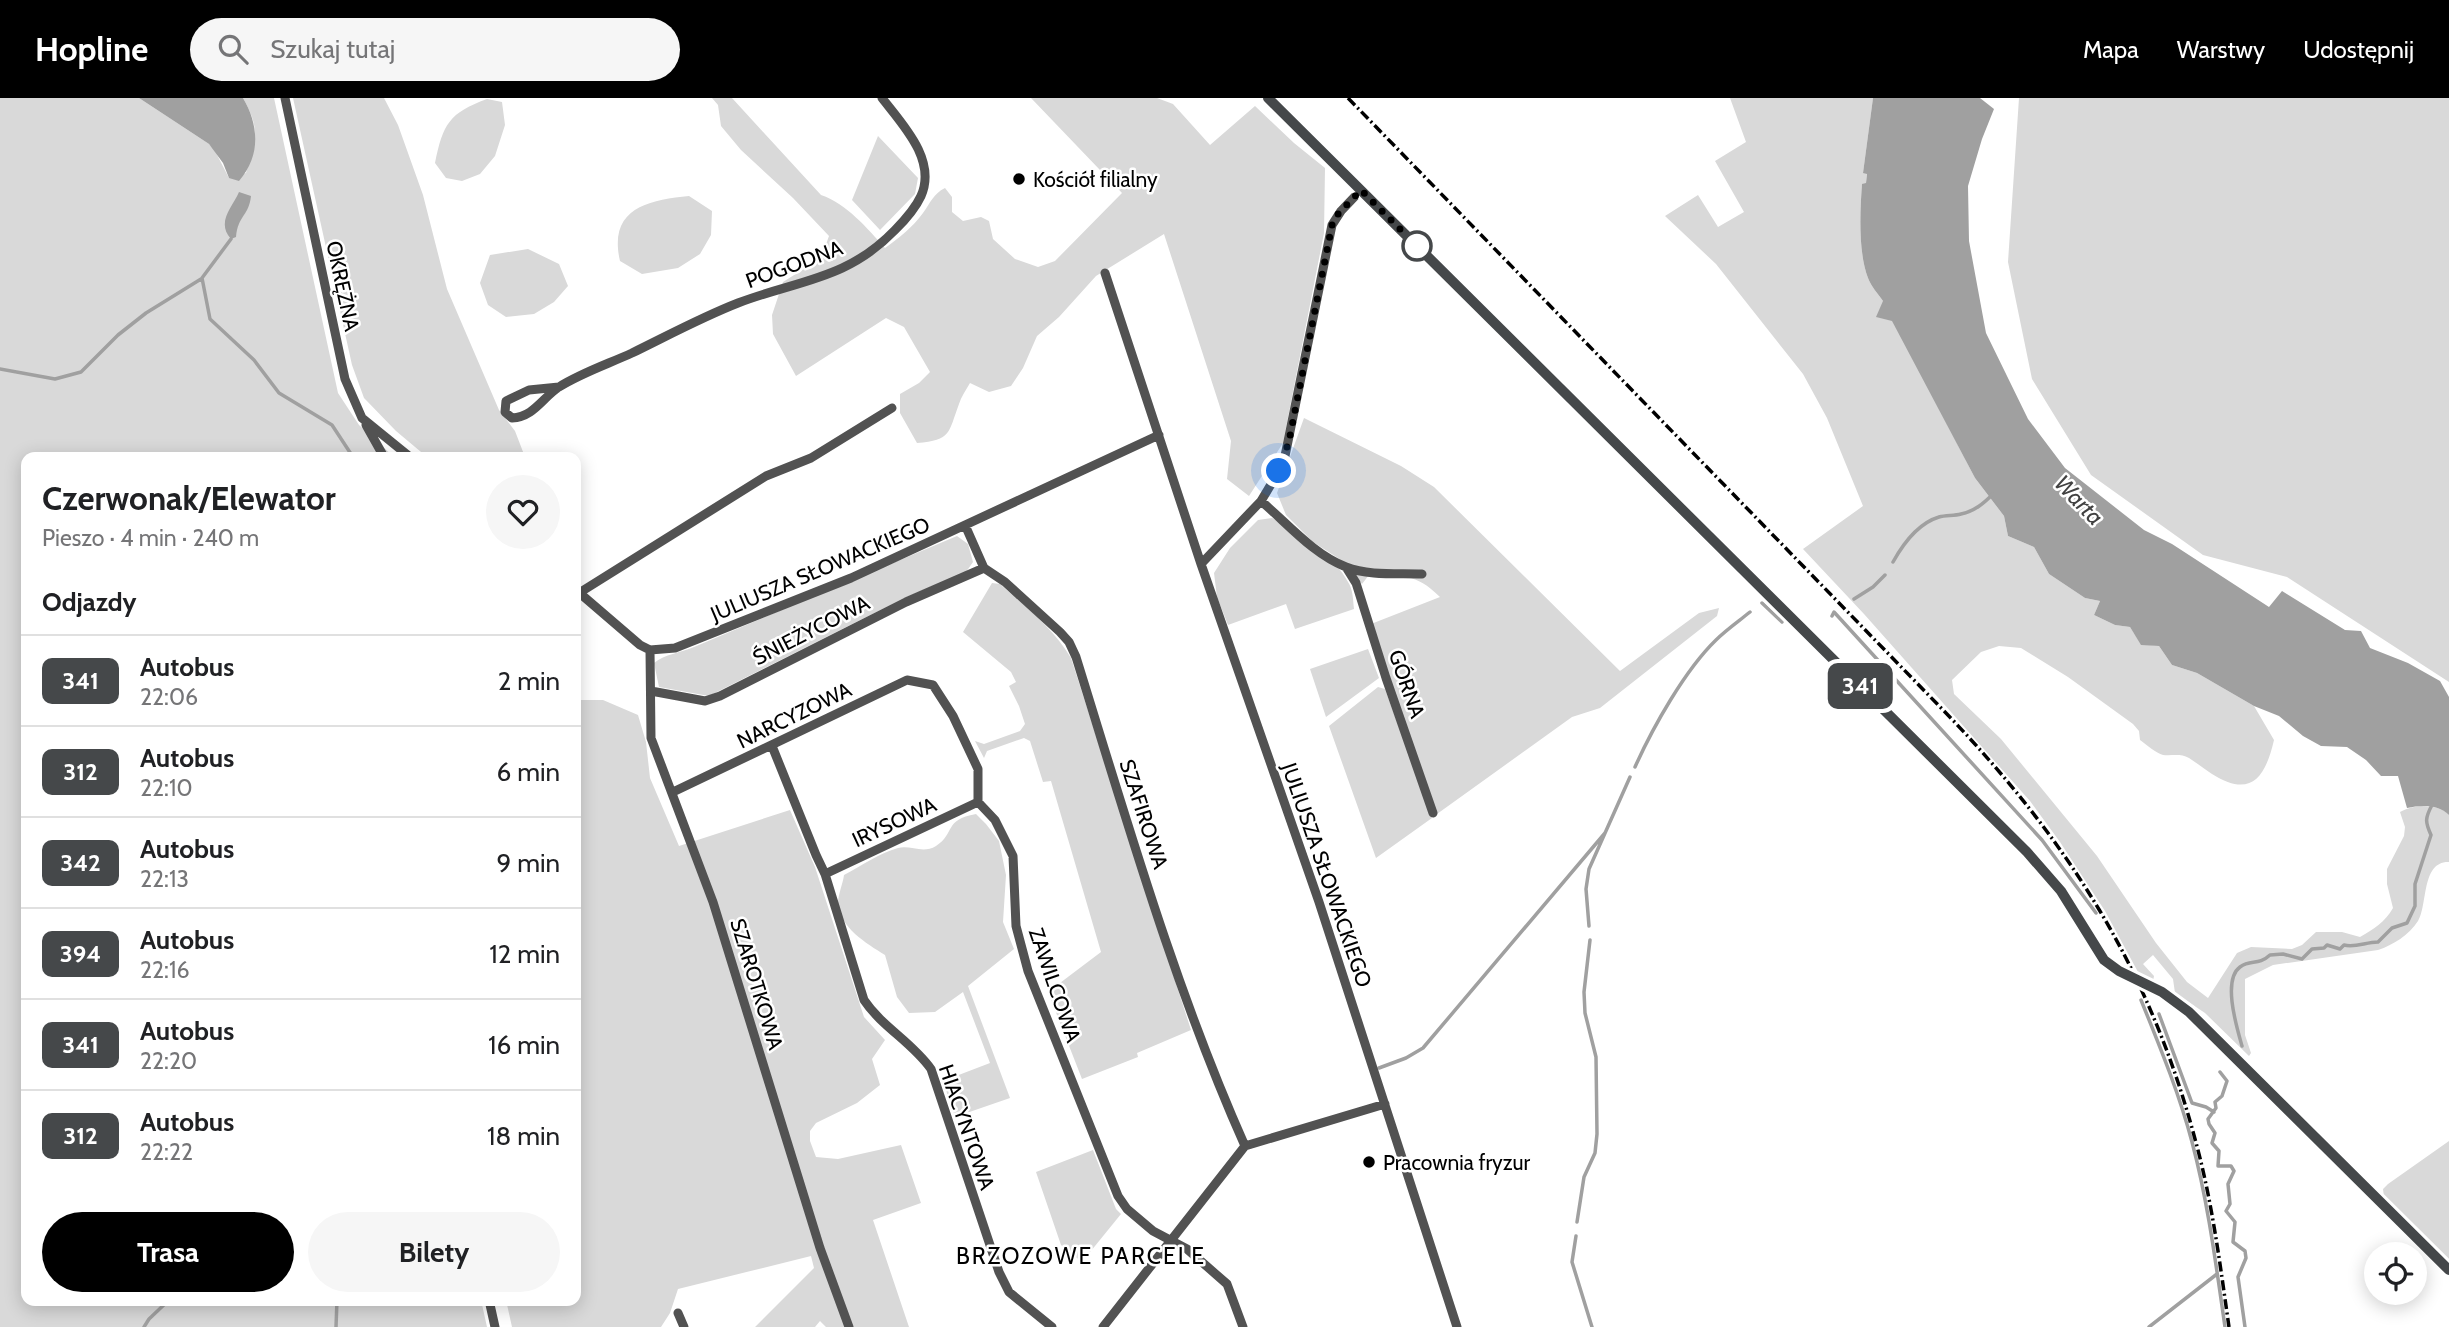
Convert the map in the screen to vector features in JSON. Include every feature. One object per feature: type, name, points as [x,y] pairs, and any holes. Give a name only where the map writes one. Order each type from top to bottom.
[{"type":"main road","points":[[1268,98],[2027,852],[2061,891],[2099,954],[2119,971],[2172,998],[2195,1018],[2449,1270]]},
{"type":"street","name":"OKRĘŻNA","points":[[285,98],[345,379],[362,418],[404,452]]},
{"type":"street","name":"POGODNA","points":[[559,387],[519,393],[506,401],[505,412],[512,418],[526,415],[559,387],[737,303],[827,276],[850,266],[890,235],[920,200],[926,174],[923,158],[882,98]]},
{"type":"street","points":[[1201,564],[1261,501],[1279,471],[1289,441],[1332,225],[1337,215],[1361,190]]},
{"type":"street","name":"JULIUSZA SŁOWACKIEGO","points":[[1105,273],[1201,564],[1319,902],[1457,1327]]},
{"type":"street","points":[[581,590],[766,476],[811,458],[892,408]]},
{"type":"street","points":[[362,418],[381,452]]},
{"type":"street","name":"JULIUSZA SŁOWACKIEGO","points":[[650,650],[676,648],[784,606],[1159,435]]},
{"type":"street","points":[[1261,501],[1319,551],[1346,567],[1363,572],[1422,575]]},
{"type":"street","points":[[965,525],[984,568]]},
{"type":"street","name":"GÓRNA","points":[[1346,567],[1356,583],[1433,813]]},
{"type":"street","name":"ŚNIEŻYCOWA","points":[[650,691],[705,701],[720,696],[906,602],[984,568]]},
{"type":"street","name":"SZAFIROWA","points":[[984,568],[1005,582],[1060,632],[1069,642],[1076,657],[1138,855],[1212,1071],[1245,1146]]},
{"type":"street","points":[[581,595],[630,638],[650,650]]},
{"type":"street","name":"SZAROTKOWA","points":[[650,650],[651,738],[713,902],[820,1248],[849,1327]]},
{"type":"street","name":"NARCYZOWA","points":[[673,792],[907,680],[933,685],[953,716],[978,769],[978,802]]},
{"type":"street","name":"HIACYNTOWA","points":[[772,746],[825,874],[864,1000],[873,1014],[921,1055],[931,1069],[999,1272],[1009,1292],[1052,1327]]},
{"type":"street","name":"IRYSOWA","points":[[825,874],[978,802]]},
{"type":"street","name":"ZAWILCOWA","points":[[978,802],[995,820],[1013,856],[1016,926],[1028,971],[1118,1196],[1127,1209],[1153,1231],[1188,1249],[1227,1284],[1243,1327]]},
{"type":"street","points":[[1103,1327],[1245,1146],[1385,1104]]},
{"type":"street","points":[[490,1306],[495,1327]]},
{"type":"street","points":[[678,1313],[684,1327]]},
{"type":"shaded area","points":[[0,98],[139,98],[209,144],[229,178],[246,173],[254,143],[252,118],[243,98],[274,98],[338,393],[359,425],[389,452],[21,452],[21,1306],[482,1306],[487,1327],[0,1327]]},
{"type":"shaded area","points":[[293,98],[384,98],[398,125],[423,195],[447,289],[499,410],[515,431],[523,452],[421,452],[364,398],[352,365]]},
{"type":"shaded area","points":[[712,98],[732,98],[821,195],[848,210],[885,248],[910,228],[935,196],[945,188],[952,197],[952,212],[963,221],[981,217],[989,221],[993,239],[1015,259],[1038,267],[1055,261],[1122,193],[1031,98],[1157,98],[1173,104],[1210,145],[1255,106],[1325,168],[1324,233],[1283,443],[1249,496],[1227,479],[1231,441],[1164,234],[1096,276],[1059,317],[1037,336],[1023,368],[1011,386],[989,392],[970,383],[950,428],[937,440],[917,443],[900,413],[900,394],[919,383],[930,372],[904,327],[886,318],[796,376],[773,334],[772,315],[783,282],[821,258],[829,236],[741,150],[721,126],[718,105]]},
{"type":"shaded area","points":[[1730,98],[1873,98],[1863,173],[1867,173],[1866,184],[1862,184],[1861,206],[1861,244],[1869,281],[1883,301],[1975,478],[2004,516],[2008,536],[2034,547],[2049,574],[2085,598],[2100,601],[2094,615],[2115,625],[2130,627],[2141,644],[2159,646],[2172,665],[2197,673],[2254,706],[2274,740],[2266,765],[2254,781],[2236,784],[2212,774],[2186,756],[2163,755],[2154,751],[2140,740],[2139,731],[2133,724],[2068,677],[2021,648],[1999,646],[1981,652],[1952,680],[1954,694],[2001,739],[2097,856],[2156,943],[2187,982],[2208,998],[2237,953],[2251,947],[2292,949],[2302,945],[2316,932],[2342,932],[2360,937],[2370,931],[2383,921],[2393,908],[2387,884],[2387,869],[2404,836],[2405,827],[2400,812],[2412,807],[2426,806],[2439,808],[2449,815],[2449,862],[2434,869],[2418,921],[2405,935],[2378,950],[2273,965],[2245,979],[2245,1035],[2251,1053],[2249,1056],[2205,1013],[2175,993],[2173,979],[2153,955],[2143,964],[2154,976],[2153,981],[2138,972],[2105,911],[2030,801],[1803,549],[1863,506],[1827,418],[1803,374],[1716,264],[1665,216],[1698,195],[1718,227],[1744,212],[1715,161],[1746,142]]},
{"type":"shaded area","points":[[2019,98],[2449,98],[2449,682],[2287,577],[2203,555],[2091,475],[2032,379],[2008,262]]},
{"type":"shaded area","points":[[487,99],[502,102],[505,125],[495,156],[480,174],[462,181],[446,178],[435,163],[445,129],[464,109]]},
{"type":"shaded area","points":[[878,136],[918,178],[915,194],[880,230],[852,200]]},
{"type":"shaded area","points":[[689,196],[712,211],[711,235],[700,254],[678,268],[642,274],[620,261],[618,243],[625,219],[646,205]]},
{"type":"shaded area","points":[[528,249],[559,264],[568,286],[554,302],[534,314],[506,317],[488,305],[480,283],[490,255]]},
{"type":"shaded area","points":[[1304,418],[1401,466],[1434,487],[1620,671],[1699,613],[1719,608],[1717,616],[1600,708],[1572,717],[1437,814],[1371,624],[1440,597],[1423,583],[1408,577],[1369,575],[1362,584],[1338,558],[1313,542],[1286,515],[1277,493]]},
{"type":"shaded area","points":[[1272,518],[1292,529],[1334,563],[1350,585],[1354,609],[1295,629],[1286,604],[1228,625],[1217,597],[1214,573],[1230,548],[1258,520]]},
{"type":"shaded area","points":[[957,536],[968,544],[973,562],[966,572],[904,598],[709,696],[659,687],[654,663],[663,658]]},
{"type":"shaded area","points":[[992,583],[1000,584],[1038,618],[1071,658],[1191,1030],[1137,1053],[1138,1057],[1082,1079],[1048,992],[1101,952],[1051,781],[1043,782],[1030,741],[1024,738],[987,751],[984,758],[975,741],[984,744],[1020,731],[1025,724],[1009,686],[1016,682],[1011,672],[963,632]]},
{"type":"shaded area","points":[[1368,649],[1379,678],[1326,717],[1310,669]]},
{"type":"shaded area","points":[[1378,687],[1385,689],[1432,818],[1376,858],[1329,726]]},
{"type":"shaded area","points":[[581,700],[603,700],[638,715],[646,742],[650,778],[679,846],[790,810],[815,867],[864,1017],[885,1040],[872,1059],[880,1085],[857,1103],[816,1123],[810,1131],[810,1141],[816,1157],[838,1159],[901,1145],[921,1203],[873,1220],[909,1327],[826,1327],[820,1321],[815,1327],[755,1327],[814,1268],[811,1256],[678,1289],[670,1313],[661,1327],[512,1327],[507,1306],[581,1306]]},
{"type":"shaded area","points":[[976,814],[999,841],[1006,875],[1003,922],[1014,949],[968,986],[1010,1098],[955,1117],[943,1081],[990,1063],[963,992],[935,1012],[909,1013],[897,997],[885,955],[862,940],[849,927],[840,912],[838,900],[844,875],[877,856],[898,848],[922,849],[936,846],[954,823]]},
{"type":"shaded area","points":[[2449,1141],[2449,1261],[2384,1197],[2383,1189]]},
{"type":"shaded area","points":[[1093,1150],[1116,1209],[1121,1214],[1082,1262],[1061,1245],[1036,1172]]},
{"type":"water","points":[[139,98],[243,98],[252,119],[255,140],[251,161],[239,181],[229,178],[223,163],[209,144]]},
{"type":"water","name":"Warta","points":[[1873,98],[1980,98],[1994,109],[1968,186],[1969,241],[1986,333],[2028,419],[2065,468],[2144,530],[2172,544],[2269,607],[2282,591],[2345,630],[2361,631],[2370,648],[2408,663],[2440,681],[2449,697],[2449,815],[2429,806],[2407,808],[2398,776],[2381,776],[2366,760],[2347,747],[2321,746],[2303,736],[2279,716],[2254,706],[2197,673],[2172,665],[2159,646],[2141,645],[2130,627],[2115,625],[2094,615],[2100,601],[2085,598],[2049,574],[2034,547],[2008,536],[2004,516],[1975,478],[1892,321],[1876,317],[1883,301],[1868,278],[1860,231],[1862,184],[1866,183],[1867,174],[1863,173]]},
{"type":"water","points":[[239,192],[251,196],[236,237],[231,239],[225,221]]},
{"type":"waterway","points":[[231,239],[202,278],[210,319],[254,360],[279,393],[332,425],[350,452]]},
{"type":"waterway","points":[[0,369],[55,379],[81,372],[118,335],[146,313],[201,279]]},
{"type":"waterway","points":[[1893,562],[1907,541],[1925,524],[1939,517],[1971,511],[1993,494]]},
{"type":"waterway","points":[[1854,599],[1873,587],[1885,575]]},
{"type":"waterway","points":[[1762,603],[1782,622]]},
{"type":"waterway","points":[[1635,767],[1681,683],[1704,652],[1750,612]]},
{"type":"waterway","points":[[1832,616],[1834,612],[2042,840],[2096,913]]},
{"type":"waterway","points":[[1589,926],[1586,889],[1589,869],[1630,777]]},
{"type":"waterway","points":[[2242,1046],[2231,993],[2235,973],[2240,967],[2270,955],[2283,954],[2302,959],[2312,949],[2324,948],[2327,945],[2340,949],[2344,945],[2378,942],[2392,928],[2407,923],[2415,906],[2415,884],[2431,835],[2427,820],[2432,805]]},
{"type":"waterway","points":[[1379,1068],[1423,1048],[1605,833]]},
{"type":"waterway","points":[[1577,1222],[1584,1177],[1595,1153],[1597,1134],[1596,1057],[1585,1013],[1584,992],[1590,940]]},
{"type":"waterway","points":[[2141,1000],[2175,1088],[2198,1165],[2225,1327]]},
{"type":"waterway","points":[[2159,1014],[2192,1103],[2214,1112]]},
{"type":"waterway","points":[[2220,1072],[2227,1081],[2222,1096],[2215,1102],[2216,1108],[2208,1119],[2215,1133],[2212,1143],[2219,1151],[2218,1166],[2231,1166],[2234,1171],[2228,1184],[2230,1204],[2226,1211],[2235,1222],[2233,1242],[2245,1251],[2246,1258],[2238,1277],[2245,1327]]},
{"type":"waterway","points":[[1576,1236],[1572,1262],[1592,1327]]},
{"type":"waterway","points":[[2149,1327],[2217,1274]]},
{"type":"waterway","points":[[144,1327],[163,1306]]},
{"type":"waterway","points":[[336,1327],[337,1306]]},
{"type":"railway","points":[[1348,98],[1945,712],[2029,808],[2066,858],[2128,962],[2154,1018],[2176,1076],[2206,1185],[2229,1327]]},
{"type":"bus line","name":"341","points":[[1268,98],[2043,868],[2061,891],[2094,948],[2104,960],[2119,971],[2162,992],[2189,1012],[2449,1270]]},
{"type":"place","name":"Kościół filialny","points":[[1019,179]]},
{"type":"place","name":"Pracownia fryzur","points":[[1369,1162]]},
{"type":"district","name":"BRZOZOWE PARCELE","points":[[1081,1256]]},
{"type":"route","points":[[1279,471],[1289,441],[1332,225],[1337,215],[1361,190],[1417,246]]}]
